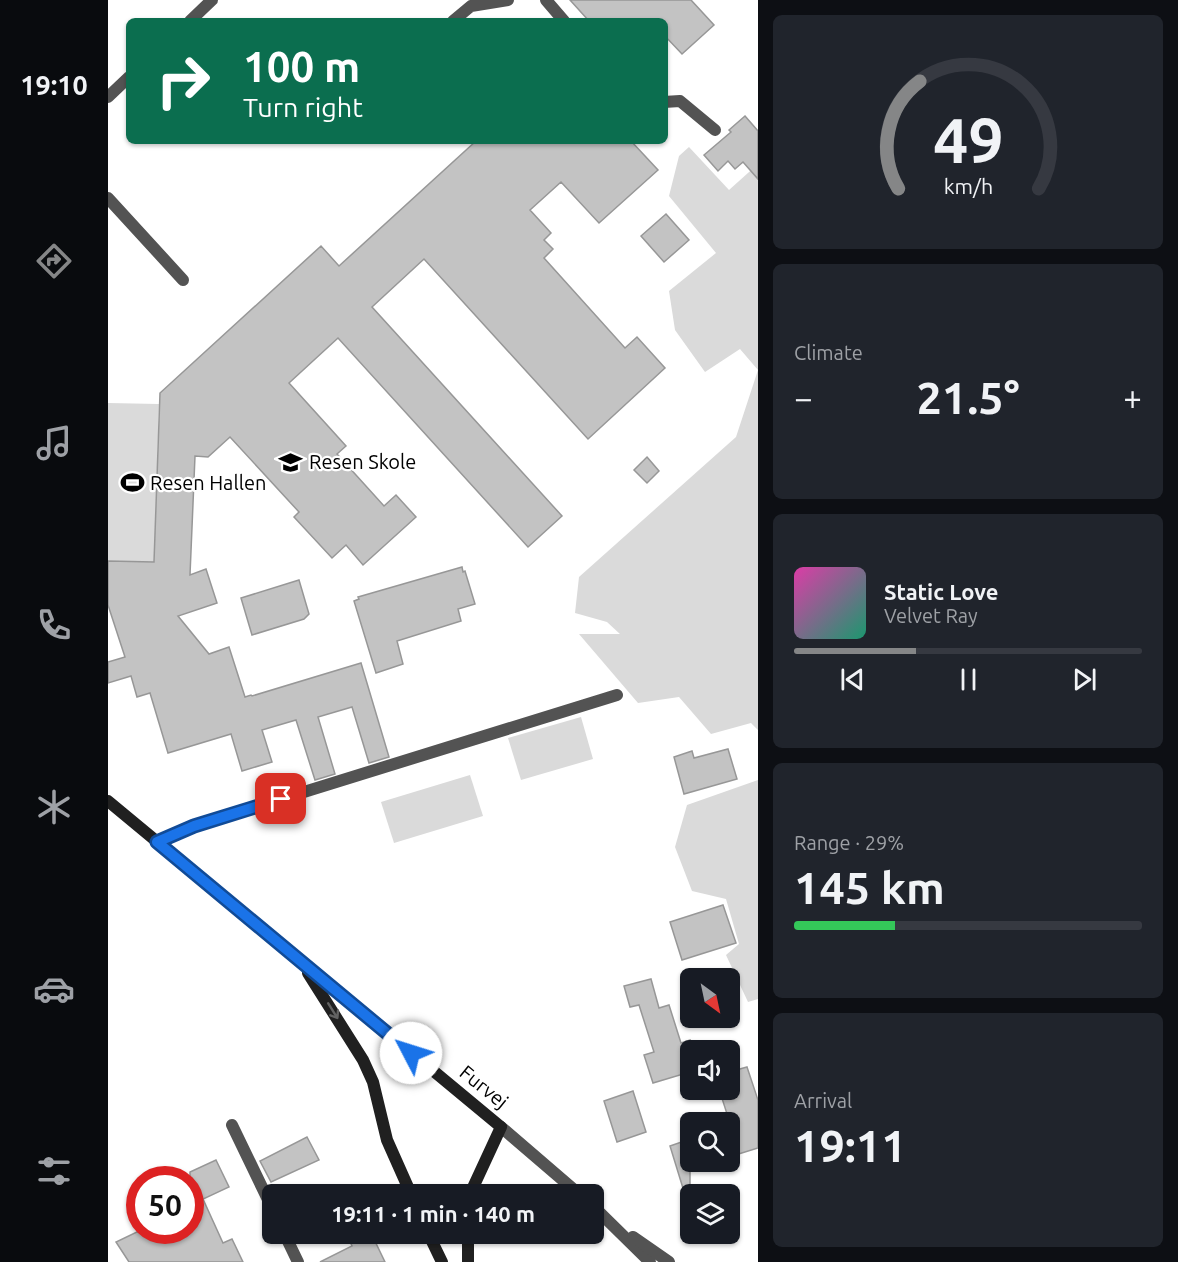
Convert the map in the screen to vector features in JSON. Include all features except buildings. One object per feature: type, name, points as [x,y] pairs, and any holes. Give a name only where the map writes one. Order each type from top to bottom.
[{"type":"main road","name":"Furvej","points":[[108,801],[501,1127],[475,1184]]},
{"type":"main road","name":"Furvej","points":[[301,962],[363,1060],[373,1082],[387,1140],[407,1184]]},
{"type":"main road","points":[[434,1244],[442,1262]]},
{"type":"main road","points":[[468,1244],[468,1262]]},
{"type":"street","points":[[192,18],[212,0]]},
{"type":"street","points":[[457,18],[471,6],[508,0]]},
{"type":"street","points":[[546,0],[561,18]]},
{"type":"street","points":[[108,97],[126,80]]},
{"type":"street","points":[[668,102],[680,101],[715,130]]},
{"type":"street","points":[[108,198],[183,280]]},
{"type":"street","points":[[157,842],[194,826],[617,695]]},
{"type":"street","points":[[232,1125],[262,1187]]},
{"type":"street","points":[[501,1127],[567,1184]]},
{"type":"street","points":[[604,1216],[650,1262]]},
{"type":"street","points":[[610,1221],[669,1262]]},
{"type":"street","points":[[289,1244],[298,1262]]},
{"type":"shaded area","points":[[689,147],[729,190],[758,164],[758,370],[740,349],[705,372],[675,330],[669,291],[716,253],[669,196],[679,156]]},
{"type":"shaded area","points":[[758,370],[758,730],[751,723],[711,734],[679,697],[638,703],[579,634],[620,634],[607,622],[575,613],[579,577],[736,437]]},
{"type":"shaded area","name":"Resen Hallen","points":[[108,403],[159,404],[154,562],[108,561]]},
{"type":"shaded area","points":[[581,717],[593,759],[521,780],[508,738]]},
{"type":"shaded area","points":[[470,775],[483,816],[394,843],[381,802]]},
{"type":"shaded area","points":[[758,780],[758,999],[748,1002],[740,985],[740,968],[732,968],[726,955],[739,944],[726,899],[692,891],[675,847],[687,805]]},
{"type":"place","name":"Resen Skole","points":[[291,462]]},
{"type":"place","name":"Resen Hallen","points":[[132,483]]},
{"type":"route","points":[[281,799],[194,826],[157,842],[411,1053]]}]
